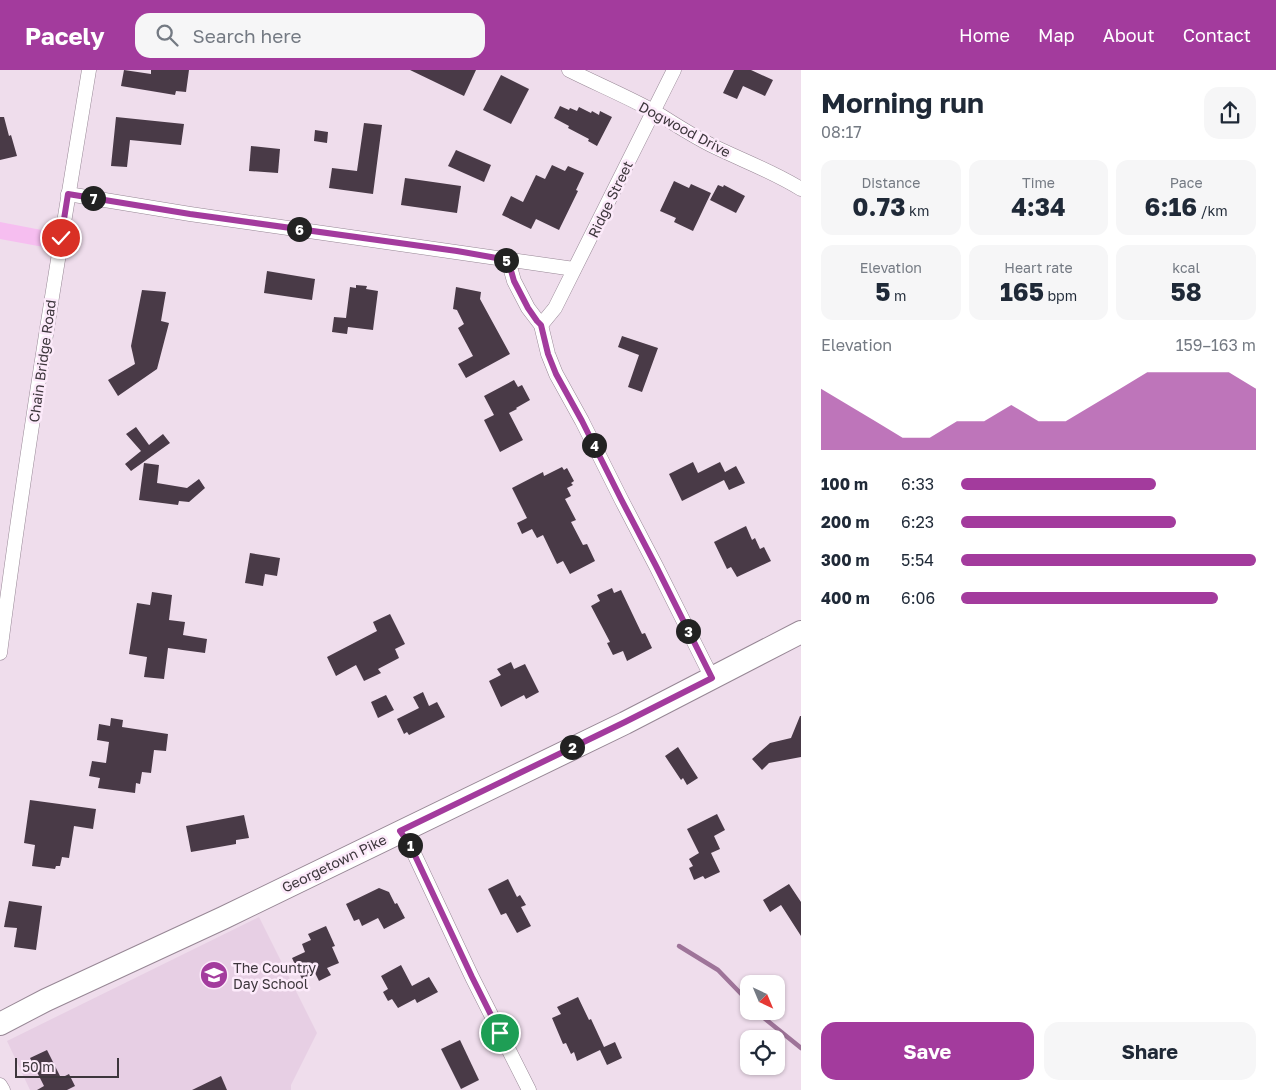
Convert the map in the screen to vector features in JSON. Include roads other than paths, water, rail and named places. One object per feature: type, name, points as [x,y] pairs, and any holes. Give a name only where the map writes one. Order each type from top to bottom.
[{"type":"main road","name":"Georgetown Pike","points":[[0,1024],[46,1000],[223,918],[625,722],[801,632]]},
{"type":"street","name":"Chain Bridge Road","points":[[0,653],[4,594],[89,70]]},
{"type":"street","name":"Dogwood Drive","points":[[569,70],[654,112],[714,147],[801,188]]},
{"type":"street","name":"Ridge Street","points":[[541,325],[556,308],[674,70]]},
{"type":"street","points":[[68,194],[190,214],[574,269]]},
{"type":"street","points":[[508,260],[514,281],[528,308],[541,325],[548,354],[556,374],[582,421],[712,678]]},
{"type":"street","points":[[400,831],[410,845],[472,977],[529,1090]]},
{"type":"street","points":[[0,1085],[3,1090]]},
{"type":"waterway","points":[[679,946],[718,970],[740,993]]},
{"type":"waterway","points":[[766,1020],[801,1048]]},
{"type":"place","name":"The Country Day School","points":[[214,975]]}]
